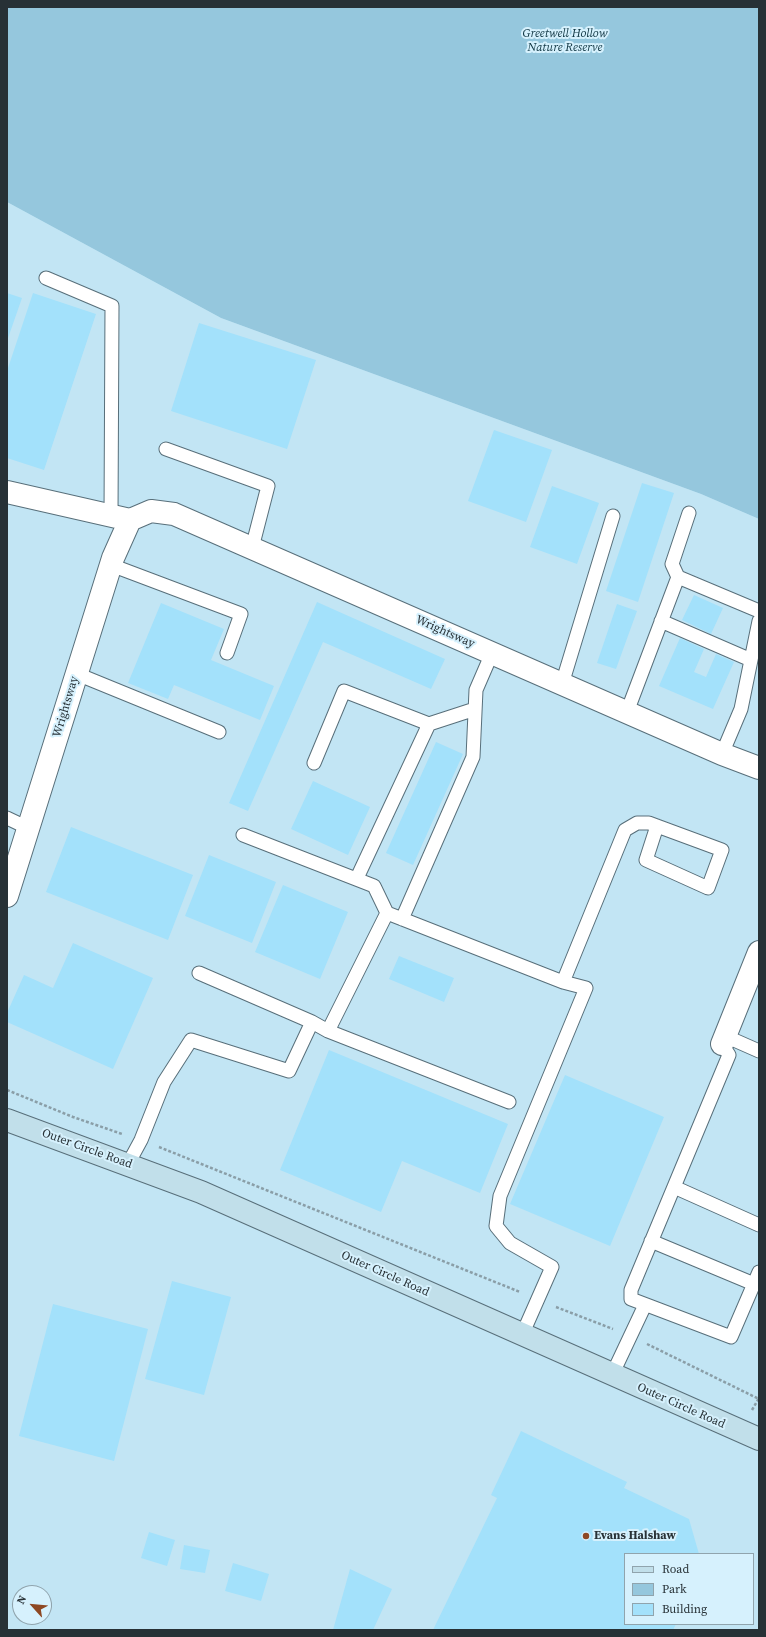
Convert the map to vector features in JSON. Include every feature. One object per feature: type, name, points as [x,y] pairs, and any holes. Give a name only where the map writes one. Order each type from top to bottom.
[{"type":"main road","name":"Outer Circle Road","points":[[7,1120],[128,1164],[208,1196],[759,1439]]},
{"type":"street","points":[[7,492],[120,518]]},
{"type":"street","name":"Wrightsway","points":[[7,896],[111,565],[120,518],[151,511],[174,514],[722,754],[759,768]]},
{"type":"street","points":[[724,1040],[759,952]]},
{"type":"lane","points":[[46,278],[112,306],[120,518]]},
{"type":"lane","points":[[166,449],[268,486],[252,548]]},
{"type":"lane","points":[[689,513],[672,564],[678,577],[759,611]]},
{"type":"lane","points":[[562,684],[613,516]]},
{"type":"lane","points":[[111,565],[241,614],[227,653]]},
{"type":"lane","points":[[627,712],[678,577]]},
{"type":"lane","points":[[662,621],[751,660]]},
{"type":"lane","points":[[722,754],[741,709],[759,621]]},
{"type":"lane","points":[[402,919],[473,757],[476,690],[492,653]]},
{"type":"lane","points":[[77,674],[219,732]]},
{"type":"lane","points":[[314,763],[344,691],[429,724],[475,709]]},
{"type":"lane","points":[[357,878],[429,724]]},
{"type":"lane","points":[[7,818],[28,828]]},
{"type":"lane","points":[[563,982],[625,830],[637,823],[649,823],[722,850],[708,888],[646,860],[657,826]]},
{"type":"lane","points":[[243,835],[357,878],[374,886],[387,913],[563,982],[586,988],[500,1196],[496,1226],[510,1243],[552,1267],[522,1335]]},
{"type":"lane","points":[[328,1031],[387,913]]},
{"type":"lane","points":[[199,973],[312,1022],[328,1031],[509,1102]]},
{"type":"lane","points":[[128,1164],[141,1140],[164,1082],[191,1040],[289,1071],[312,1022]]},
{"type":"lane","points":[[724,1040],[759,1051]]},
{"type":"lane","points":[[651,1241],[757,1278],[731,1337],[631,1299],[631,1290],[651,1241],[729,1055],[724,1040]]},
{"type":"lane","points":[[674,1187],[759,1225]]},
{"type":"lane","points":[[612,1375],[645,1305]]},
{"type":"path","points":[[7,1090],[73,1117],[141,1140],[630,1336],[759,1398]]},
{"type":"shaded area","points":[[7,202],[221,318],[701,494],[759,519],[759,1630],[7,1630]]},
{"type":"green space","name":"Greetwell Hollow Nature Reserve","points":[[7,7],[759,7],[759,519],[701,494],[221,318],[7,202]]},
{"type":"building","points":[[7,293],[22,298],[7,341]]},
{"type":"building","points":[[33,293],[96,314],[44,470],[7,458],[7,371]]},
{"type":"building","points":[[199,323],[316,360],[287,449],[171,411]]},
{"type":"building","points":[[494,430],[552,450],[526,522],[468,501]]},
{"type":"building","points":[[642,483],[674,493],[638,602],[606,591]]},
{"type":"building","points":[[552,486],[599,503],[577,564],[530,547]]},
{"type":"building","points":[[694,595],[723,608],[711,634],[682,620]]},
{"type":"building","points":[[317,602],[445,659],[431,689],[323,642],[248,811],[229,803]]},
{"type":"building","points":[[161,603],[224,629],[211,660],[274,686],[260,720],[174,685],[168,699],[128,683]]},
{"type":"building","points":[[617,604],[637,611],[616,669],[597,663]]},
{"type":"building","points":[[680,638],[704,649],[694,672],[706,677],[716,654],[734,662],[713,709],[659,686]]},
{"type":"building","points":[[436,742],[463,754],[413,865],[386,853]]},
{"type":"building","points":[[313,781],[370,807],[348,855],[291,829]]},
{"type":"building","points":[[71,827],[193,875],[168,940],[46,892]]},
{"type":"building","points":[[209,855],[276,882],[252,943],[185,916]]},
{"type":"building","points":[[283,885],[348,912],[320,979],[255,952]]},
{"type":"building","points":[[73,943],[153,978],[113,1069],[7,1022],[7,1013],[24,975],[53,988]]},
{"type":"building","points":[[399,956],[454,978],[444,1002],[389,979]]},
{"type":"building","points":[[329,1050],[508,1124],[480,1193],[402,1161],[381,1212],[280,1170]]},
{"type":"building","points":[[565,1075],[664,1117],[610,1246],[510,1204]]},
{"type":"building","points":[[172,1281],[231,1297],[204,1395],[145,1379]]},
{"type":"building","points":[[53,1304],[148,1329],[114,1461],[19,1436]]},
{"type":"building","name":"Evans Halshaw","points":[[521,1431],[627,1482],[624,1488],[689,1519],[699,1553],[624,1553],[624,1625],[676,1625],[673,1630],[433,1630],[497,1498],[491,1495]]},
{"type":"building","points":[[149,1532],[175,1540],[167,1566],[141,1558]]},
{"type":"building","points":[[184,1545],[210,1550],[205,1573],[180,1569]]},
{"type":"building","points":[[233,1563],[269,1574],[261,1601],[225,1591]]},
{"type":"building","points":[[350,1569],[392,1589],[373,1630],[333,1630]]},
{"type":"place","name":"Evans Halshaw","points":[[586,1536]]}]
